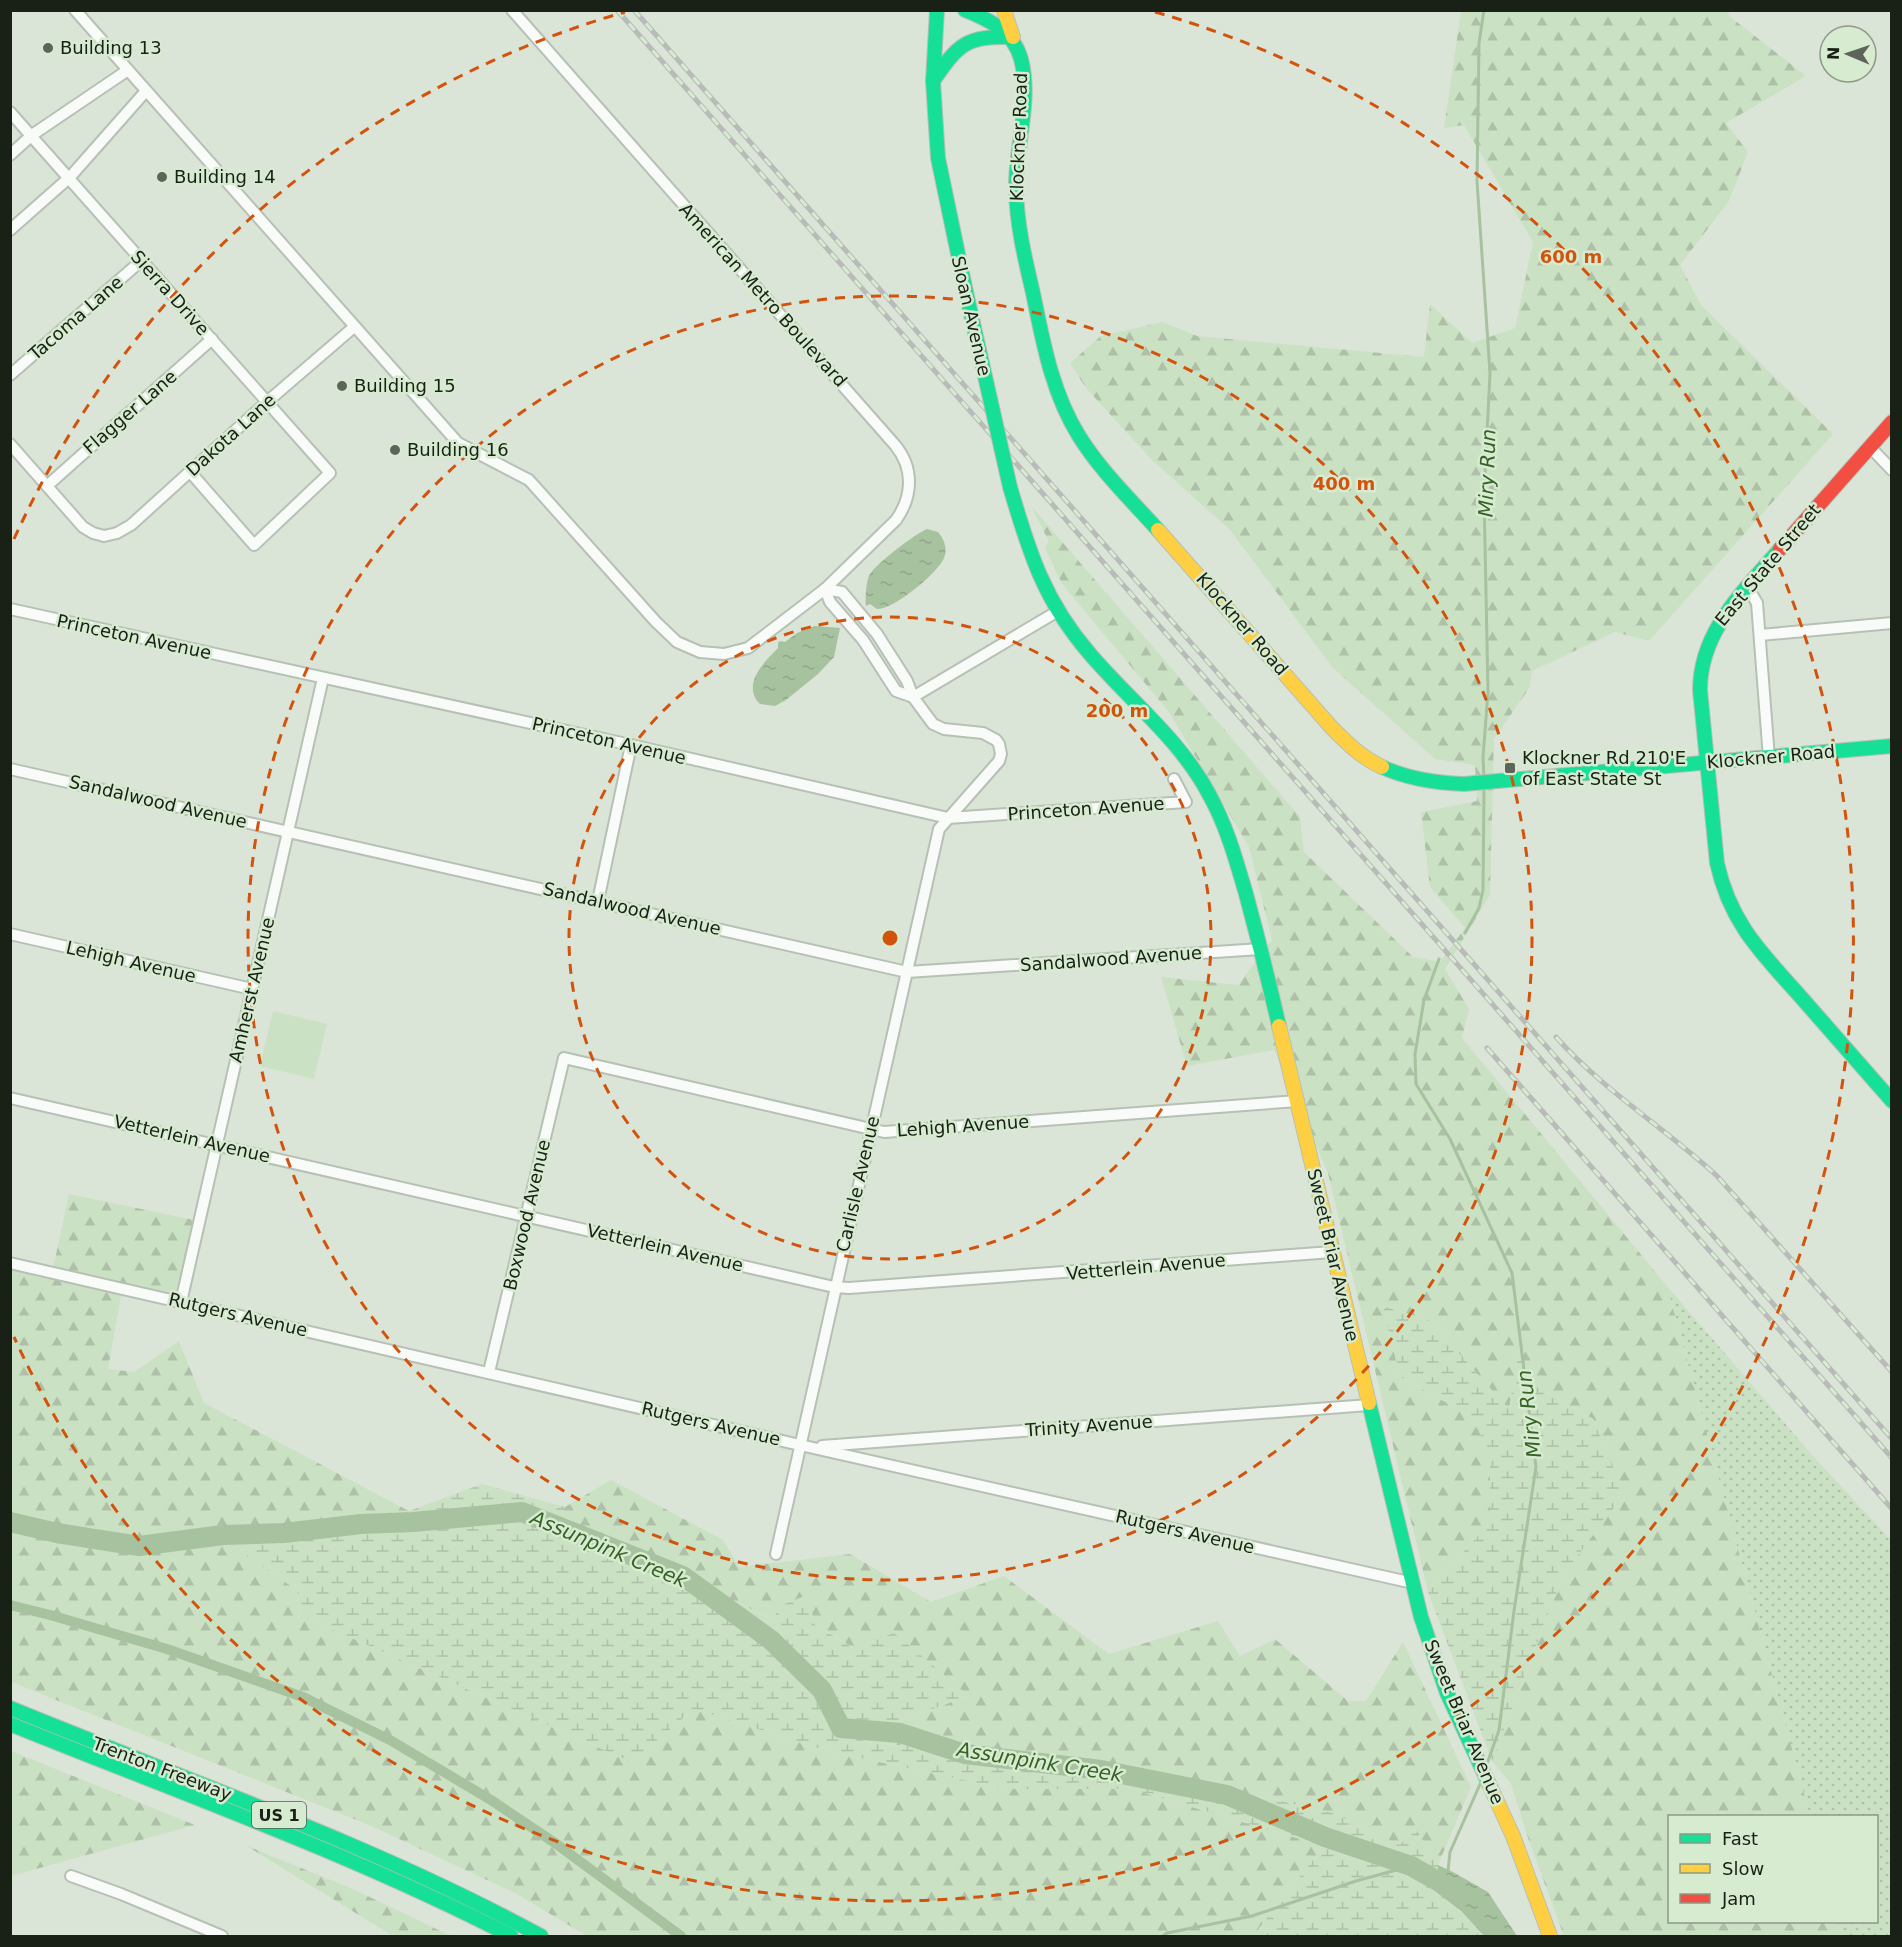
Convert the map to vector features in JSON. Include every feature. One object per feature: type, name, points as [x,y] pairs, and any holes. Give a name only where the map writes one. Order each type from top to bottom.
[{"type":"main road","name":"Sloan Avenue","points":[[937,10],[933,81],[938,158],[1014,504],[1028,550],[1043,585],[1058,611]]},
{"type":"main road","points":[[965,10],[994,23],[1013,40]]},
{"type":"main road","name":"Klockner Road","points":[[1004,10],[1021,60],[1024,82],[1016,188],[1018,225],[1048,363],[1059,396],[1073,426],[1091,454],[1351,747],[1371,762],[1402,776],[1441,783],[1464,783],[1892,746]]},
{"type":"main road","points":[[933,81],[954,52],[965,43],[983,37],[1013,40]]},
{"type":"main road","name":"East State Street","points":[[1892,422],[1748,586],[1716,626],[1703,656],[1700,690],[1717,863],[1722,885],[1739,923],[1750,939],[1892,1101]]},
{"type":"main road","name":"Sweet Briar Avenue","points":[[1058,611],[1089,652],[1170,738],[1201,781],[1231,842],[1261,949],[1369,1405],[1432,1654],[1517,1845],[1550,1936]]},
{"type":"main road","name":"Trenton Freeway","points":[[10,1708],[238,1798],[444,1886],[541,1936]]},
{"type":"main road","name":"Trenton Freeway","points":[[10,1724],[233,1812],[438,1899],[511,1936]]},
{"type":"street","name":"American Metro Boulevard","points":[[75,10],[458,443],[521,474],[536,486],[656,622],[681,645],[709,654],[743,650],[756,643],[825,589],[900,514],[907,501],[909,485],[908,471],[903,457],[889,437],[512,10]]},
{"type":"street","points":[[10,155],[32,135],[128,70]]},
{"type":"street","points":[[10,230],[70,177],[146,91]]},
{"type":"street","name":"Sierra Drive","points":[[10,112],[330,473],[254,545],[190,473]]},
{"type":"street","name":"Tacoma Lane","points":[[10,375],[141,261]]},
{"type":"street","name":"Dakota Lane","points":[[48,485],[83,526],[93,533],[104,536],[117,533],[131,525],[354,327]]},
{"type":"street","name":"Flagger Lane","points":[[48,485],[212,339]]},
{"type":"street","points":[[10,444],[48,485]]},
{"type":"street","points":[[1869,447],[1892,470]]},
{"type":"street","points":[[1748,586],[1757,603],[1769,758]]},
{"type":"street","points":[[825,589],[830,602],[863,640],[896,691],[913,697],[1058,611]]},
{"type":"street","name":"Princeton Avenue","points":[[10,609],[631,745],[948,818],[1186,802],[1174,779]]},
{"type":"street","points":[[1760,634],[1892,623]]},
{"type":"street","name":"Amherst Avenue","points":[[181,1302],[323,678]]},
{"type":"street","name":"Carlisle Avenue","points":[[776,1554],[805,1446],[834,1287],[939,829],[999,761],[1001,754],[996,740],[983,733],[938,727],[929,721],[913,697]]},
{"type":"street","points":[[598,901],[631,745]]},
{"type":"street","name":"Sandalwood Avenue","points":[[10,769],[907,972],[1261,949]]},
{"type":"street","name":"Lehigh Avenue","points":[[10,934],[252,989]]},
{"type":"street","name":"Lehigh Avenue","points":[[564,1058],[884,1132],[1298,1101]]},
{"type":"street","name":"Boxwood Avenue","points":[[489,1372],[564,1058]]},
{"type":"street","name":"Vetterlein Avenue","points":[[10,1098],[834,1287],[849,1288],[1069,1273],[1332,1252]]},
{"type":"street","name":"Rutgers Avenue","points":[[10,1263],[1413,1583]]},
{"type":"street","name":"Trinity Avenue","points":[[805,1446],[1369,1405]]},
{"type":"street","points":[[71,1876],[132,1898],[222,1936]]},
{"type":"green space","points":[[1461,11],[1730,11],[1728,15],[1806,76],[1726,123],[1748,152],[1729,201],[1680,265],[1701,305],[1833,434],[1649,641],[1615,632],[1532,671],[1530,687],[1494,739],[1490,895],[1445,969],[1469,1009],[1462,1038],[1667,1286],[1810,1815],[1668,1815],[1668,1923],[1838,1923],[1842,1936],[1564,1936],[1511,1784],[1492,1761],[1563,1575],[1623,1494],[1593,1419],[1534,1385],[1519,1351],[1509,1410],[1430,1321],[1383,1306],[1400,1377],[1471,1416],[1490,1453],[1490,1522],[1428,1592],[1328,1173],[1274,1050],[1187,1066],[1161,977],[1238,985],[1272,940],[1249,847],[1169,712],[1062,584],[1045,548],[1049,542],[1032,507],[1300,817],[1304,852],[1413,957],[1440,962],[1465,928],[1430,887],[1421,812],[1477,801],[1475,765],[1435,759],[1333,668],[1230,530],[1152,460],[1086,388],[1070,363],[1101,336],[1162,322],[1197,336],[1424,357],[1430,304],[1472,343],[1515,328],[1533,242],[1464,125],[1444,128]]},
{"type":"green space","points":[[273,1011],[327,1024],[314,1079],[260,1066]]},
{"type":"green space","points":[[69,1194],[204,1222],[186,1304],[122,1290],[108,1369],[134,1372],[179,1341],[204,1403],[409,1511],[384,1529],[339,1535],[294,1523],[238,1550],[297,1590],[300,1615],[631,1762],[694,1709],[827,1751],[1007,1789],[1131,1789],[1324,1846],[1253,1936],[587,1936],[515,1893],[369,1825],[11,1682],[10,1264],[52,1273]]},
{"type":"green space","points":[[1667,1286],[1813,1456],[1891,1540],[1891,1936],[1842,1936],[1838,1923],[1878,1923],[1878,1815],[1810,1815]]},
{"type":"green space","points":[[1383,1306],[1430,1321],[1509,1409],[1519,1350],[1534,1385],[1593,1419],[1624,1494],[1563,1575],[1492,1761],[1428,1592],[1490,1522],[1490,1453],[1471,1416],[1400,1377]]},
{"type":"green space","points":[[611,1480],[723,1540],[739,1567],[850,1554],[931,1602],[1004,1576],[1109,1654],[1218,1621],[1240,1656],[1275,1639],[1348,1701],[1366,1701],[1403,1642],[1471,1787],[1438,1865],[1415,1828],[1400,1846],[1333,1813],[1137,1768],[866,1742],[859,1738],[967,1696],[854,1648],[814,1624],[808,1595],[774,1620],[561,1518],[565,1507]]},
{"type":"green space","points":[[482,1484],[565,1507],[561,1518],[773,1620],[780,1606],[809,1594],[814,1624],[853,1648],[894,1633],[968,1695],[860,1738],[865,1742],[1137,1768],[1333,1813],[1400,1845],[1415,1828],[1438,1865],[1436,1892],[1460,1911],[1484,1936],[1253,1936],[1324,1846],[1131,1789],[1007,1789],[827,1751],[694,1709],[631,1762],[300,1615],[297,1590],[238,1550],[218,1532],[294,1523],[339,1535],[384,1529],[409,1511]]},
{"type":"green space","points":[[11,1751],[195,1825],[11,1876]]},
{"type":"green space","points":[[245,1845],[353,1889],[451,1936],[393,1936]]},
{"type":"water","points":[[927,529],[938,532],[944,541],[945,555],[940,565],[914,590],[893,604],[877,609],[870,604],[866,606],[870,574],[897,549]]},
{"type":"water","points":[[815,626],[840,628],[834,657],[818,674],[786,700],[775,706],[760,704],[753,689],[761,667],[778,648],[780,641],[785,642],[797,633]]},
{"type":"water","points":[[1438,1865],[1488,1892],[1517,1936],[1484,1936],[1461,1911],[1436,1892]]},
{"type":"waterway","name":"Miry Run","points":[[1484,10],[1479,43],[1477,181],[1490,373],[1484,495],[1488,692],[1483,757],[1484,778]]},
{"type":"waterway","name":"Miry Run","points":[[1465,933],[1479,908],[1483,890],[1484,788]]},
{"type":"waterway","name":"Miry Run","points":[[1439,959],[1424,1000],[1415,1054],[1416,1084],[1450,1139],[1512,1273],[1536,1467],[1499,1730],[1487,1764]]},
{"type":"waterway","name":"Assunpink Creek","points":[[10,1522],[57,1533],[139,1546],[223,1535],[284,1533],[361,1524],[413,1522],[522,1512],[683,1576],[771,1640],[822,1690],[841,1728],[900,1733],[965,1754],[1101,1770],[1227,1795],[1325,1837],[1411,1866],[1459,1893]]},
{"type":"waterway","points":[[10,1605],[167,1649],[303,1697],[390,1740],[491,1800],[555,1843],[681,1936]]},
{"type":"waterway","name":"Miry Run","points":[[1448,1871],[1450,1852],[1481,1782]]},
{"type":"waterway","points":[[1163,1936],[1167,1933],[1252,1916],[1356,1881],[1411,1866]]},
{"type":"railway","points":[[617,10],[1892,1458]]},
{"type":"railway","points":[[634,10],[1892,1439]]},
{"type":"railway","points":[[1556,1037],[1594,1075],[1717,1176],[1892,1372]]},
{"type":"railway","points":[[1487,1048],[1892,1509]]},
{"type":"traffic: fast","points":[[937,10],[933,81],[938,158],[966,292]]},
{"type":"traffic: fast","points":[[965,10],[992,23],[1006,34],[1021,59],[1025,91],[1016,174],[1018,216],[1024,255],[1055,385],[1070,420],[1087,449],[1116,485],[1158,530]]},
{"type":"traffic: fast","points":[[933,81],[949,59],[964,45],[983,38],[1011,37]]},
{"type":"traffic: fast","points":[[966,292],[1010,487]]},
{"type":"traffic: fast","points":[[1010,487],[1040,575],[1061,615],[1090,654],[1185,757],[1216,808],[1231,844],[1246,894],[1279,1026]]},
{"type":"traffic: fast","points":[[1780,549],[1726,613],[1707,649],[1702,669],[1700,690],[1717,863],[1731,905],[1752,940],[1892,1101]]},
{"type":"traffic: fast","points":[[1382,767],[1422,780],[1464,784],[1892,746]]},
{"type":"traffic: fast","points":[[1369,1403],[1421,1617],[1447,1693],[1489,1784]]},
{"type":"traffic: fast","points":[[10,1708],[346,1843],[412,1872],[541,1936]]},
{"type":"traffic: fast","points":[[10,1724],[326,1850],[511,1936]]},
{"type":"traffic: slow","points":[[1004,10],[1013,37]]},
{"type":"traffic: slow","points":[[1158,530],[1332,728],[1361,755],[1382,767]]},
{"type":"traffic: slow","points":[[1279,1026],[1369,1403]]},
{"type":"traffic: slow","points":[[1489,1784],[1513,1836],[1550,1936]]},
{"type":"traffic: jam","points":[[1780,549],[1892,422]]},
{"type":"place","name":"Building 13","points":[[48,48]]},
{"type":"place","name":"Building 14","points":[[162,177]]},
{"type":"place","name":"Building 15","points":[[342,386]]},
{"type":"place","name":"Building 16","points":[[395,450]]},
{"type":"place","name":"Klockner Rd 210'E of East State St","points":[[1510,768]]}]
